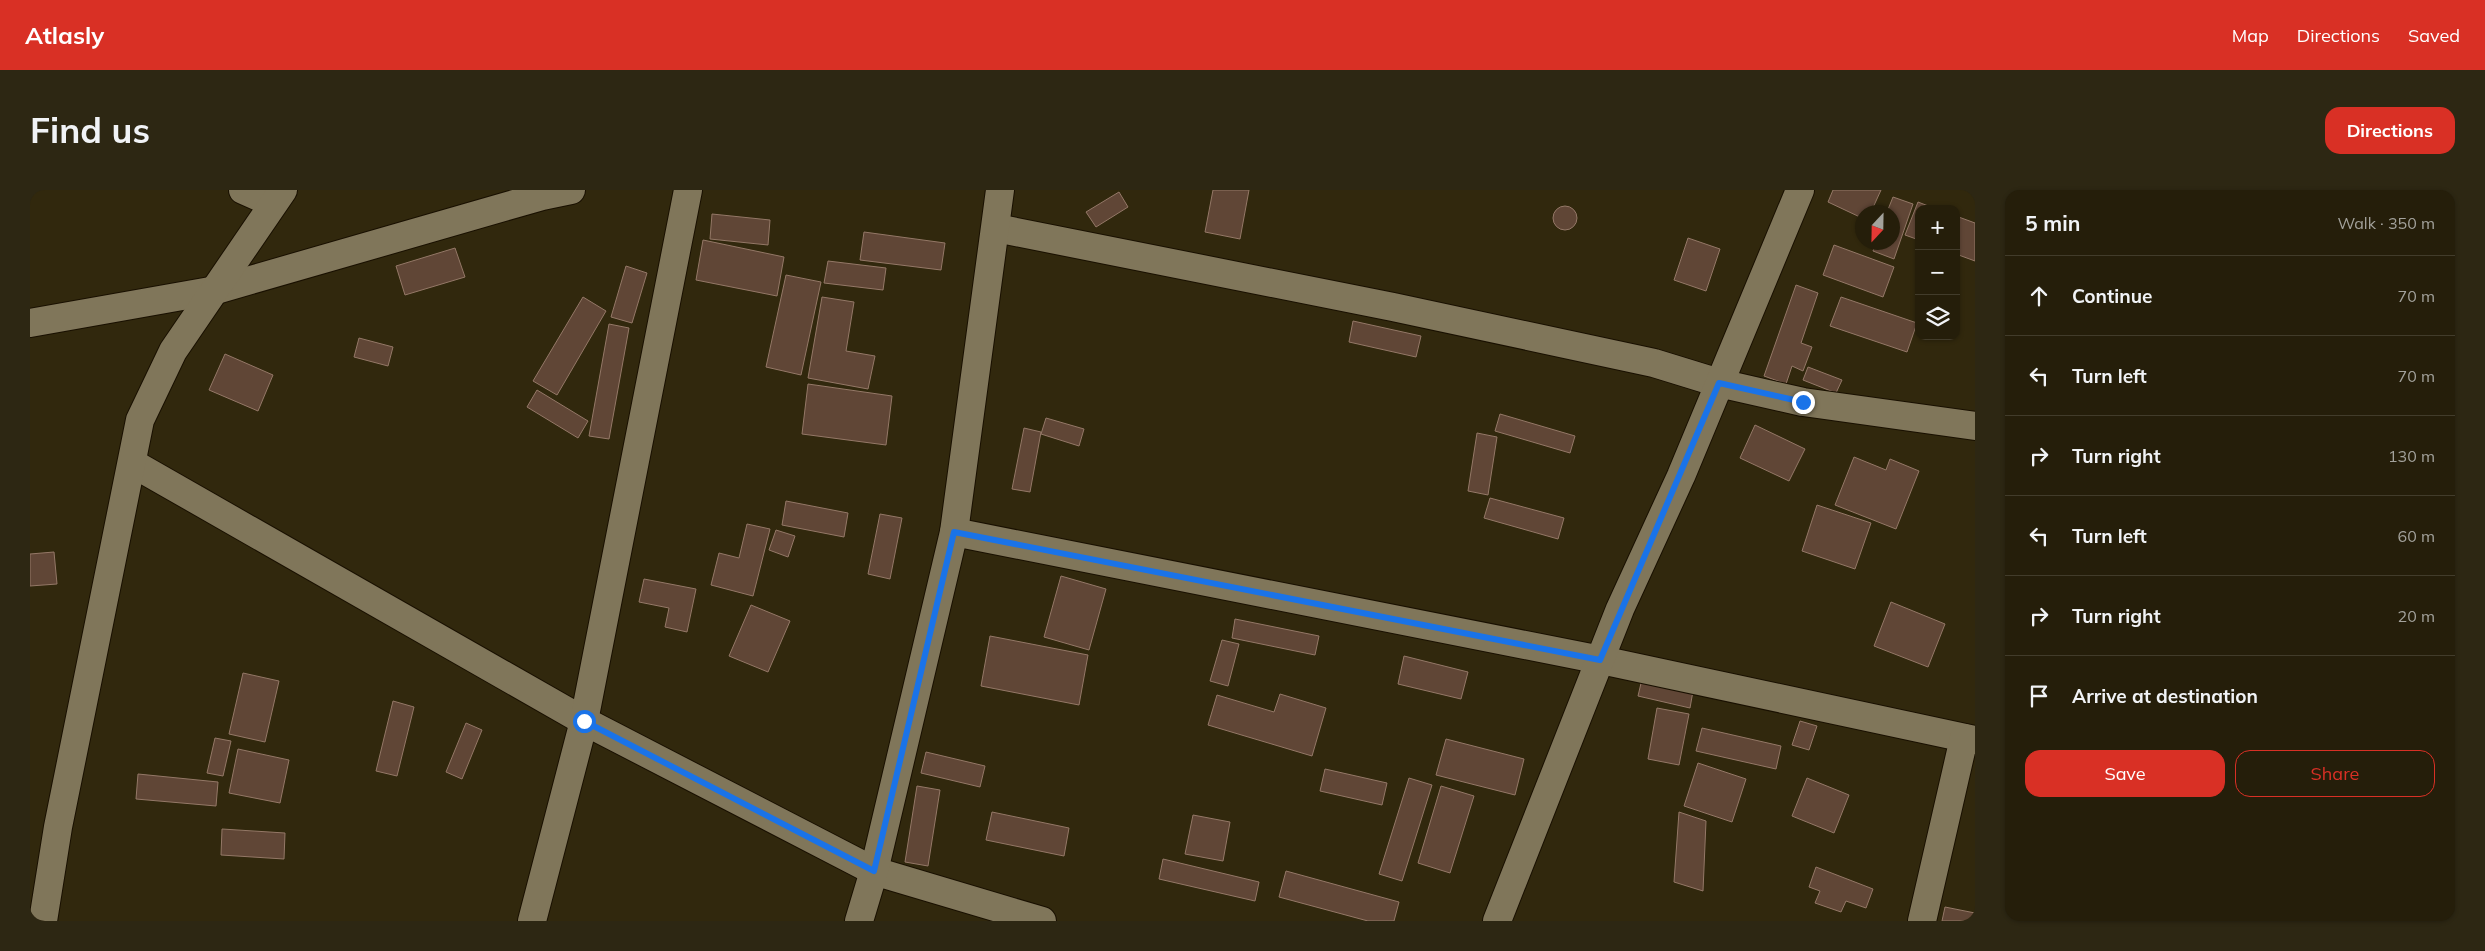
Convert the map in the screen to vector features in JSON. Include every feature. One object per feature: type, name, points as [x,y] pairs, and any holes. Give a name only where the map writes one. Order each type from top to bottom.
[{"type":"street","points":[[43,921],[58,827],[140,420],[173,351],[278,196],[243,190]]},
{"type":"street","points":[[30,323],[216,290],[542,196],[571,190]]},
{"type":"street","points":[[532,921],[584,721],[688,190]]},
{"type":"street","points":[[859,921],[874,871],[954,532],[1000,190]]},
{"type":"street","points":[[1497,921],[1600,660],[1800,190]]},
{"type":"street","points":[[996,228],[1402,309],[1654,363],[1719,383],[1803,402],[1975,426]]},
{"type":"street","points":[[132,463],[584,721],[874,871],[1042,921]]},
{"type":"street","points":[[954,532],[1600,660],[1969,739],[1922,921]]},
{"type":"building","points":[[1213,190],[1249,190],[1240,239],[1205,232]]},
{"type":"building","points":[[1833,190],[1881,190],[1874,205],[1855,205],[1855,215],[1828,202]]},
{"type":"building","points":[[1119,192],[1128,207],[1096,227],[1086,212]]},
{"type":"building","points":[[1893,197],[1913,204],[1900,242],[1900,205],[1890,205]]},
{"type":"building","points":[[1565,206],[1573,210],[1577,218],[1573,226],[1565,230],[1557,226],[1553,218],[1557,210]]},
{"type":"building","points":[[1915,210],[1915,239],[1905,235]]},
{"type":"building","points":[[712,214],[770,220],[768,245],[710,239]]},
{"type":"building","points":[[1960,217],[1975,223],[1975,261],[1960,255]]},
{"type":"building","points":[[864,232],[945,243],[941,270],[860,260]]},
{"type":"building","points":[[1688,238],[1720,249],[1706,291],[1674,280]]},
{"type":"building","points":[[703,240],[784,257],[777,296],[696,280]]},
{"type":"building","points":[[1834,245],[1894,267],[1883,297],[1823,275]]},
{"type":"building","points":[[455,248],[465,277],[405,295],[396,266]]},
{"type":"building","points":[[1873,250],[1897,250],[1894,259]]},
{"type":"building","points":[[828,261],[886,268],[883,290],[824,283]]},
{"type":"building","points":[[626,266],[647,273],[632,323],[611,317]]},
{"type":"building","points":[[786,275],[821,282],[801,375],[766,367]]},
{"type":"building","points":[[1796,285],[1818,293],[1801,343],[1812,347],[1803,371],[1792,366],[1786,384],[1764,376]]},
{"type":"building","points":[[583,297],[606,311],[557,395],[533,381]]},
{"type":"building","points":[[822,297],[854,302],[846,351],[875,356],[868,389],[808,378]]},
{"type":"building","points":[[1841,297],[1915,322],[1915,329],[1907,352],[1830,326]]},
{"type":"building","points":[[1353,321],[1421,336],[1416,357],[1349,342]]},
{"type":"building","points":[[609,324],[629,328],[609,439],[589,436]]},
{"type":"building","points":[[359,338],[393,347],[388,366],[354,357]]},
{"type":"building","points":[[225,354],[273,375],[258,411],[209,390]]},
{"type":"building","points":[[1808,367],[1842,380],[1836,393],[1803,380]]},
{"type":"building","points":[[808,384],[892,396],[886,445],[802,434]]},
{"type":"building","points":[[537,390],[588,421],[578,438],[527,407]]},
{"type":"building","points":[[1500,414],[1575,436],[1570,453],[1495,431]]},
{"type":"building","points":[[1046,418],[1084,429],[1079,446],[1041,434]]},
{"type":"building","points":[[1755,425],[1805,449],[1789,481],[1740,458]]},
{"type":"building","points":[[1024,428],[1041,432],[1030,492],[1012,489]]},
{"type":"building","points":[[1477,433],[1497,437],[1488,495],[1468,491]]},
{"type":"building","points":[[1854,457],[1886,470],[1890,459],[1919,471],[1896,529],[1835,505]]},
{"type":"building","points":[[1490,498],[1564,518],[1558,539],[1484,518]]},
{"type":"building","points":[[786,501],[848,513],[844,537],[782,525]]},
{"type":"building","points":[[1817,505],[1871,523],[1855,569],[1802,551]]},
{"type":"building","points":[[880,514],[902,518],[890,579],[868,574]]},
{"type":"building","points":[[747,524],[770,529],[753,596],[711,585],[719,553],[739,558]]},
{"type":"building","points":[[776,530],[795,536],[788,557],[769,550]]},
{"type":"building","points":[[54,552],[57,584],[30,586],[30,554]]},
{"type":"building","points":[[1061,576],[1106,589],[1089,650],[1044,637]]},
{"type":"building","points":[[644,579],[696,589],[687,632],[665,627],[669,608],[639,602]]},
{"type":"building","points":[[1891,602],[1945,624],[1928,667],[1874,646]]},
{"type":"building","points":[[751,605],[790,621],[768,672],[729,656]]},
{"type":"building","points":[[1235,619],[1319,636],[1315,655],[1232,638]]},
{"type":"building","points":[[990,636],[1088,655],[1079,705],[981,686]]},
{"type":"building","points":[[1222,640],[1239,644],[1228,686],[1210,681]]},
{"type":"building","points":[[1404,656],[1468,672],[1461,699],[1398,684]]},
{"type":"building","points":[[243,673],[279,681],[265,742],[229,734]]},
{"type":"building","points":[[1642,679],[1693,691],[1690,708],[1638,696]]},
{"type":"building","points":[[1280,694],[1326,708],[1312,756],[1208,725],[1217,695],[1274,712]]},
{"type":"building","points":[[393,701],[414,707],[397,776],[376,771]]},
{"type":"building","points":[[1657,708],[1689,714],[1679,765],[1648,759]]},
{"type":"building","points":[[1800,721],[1817,726],[1809,750],[1792,745]]},
{"type":"building","points":[[466,723],[482,730],[462,779],[446,772]]},
{"type":"building","points":[[1702,728],[1781,746],[1776,769],[1696,751]]},
{"type":"building","points":[[215,738],[231,741],[223,776],[207,773]]},
{"type":"building","points":[[1446,739],[1524,759],[1515,795],[1436,775]]},
{"type":"building","points":[[238,749],[289,760],[280,803],[229,793]]},
{"type":"building","points":[[926,752],[985,766],[980,787],[921,773]]},
{"type":"building","points":[[1698,763],[1746,779],[1732,822],[1684,806]]},
{"type":"building","points":[[1325,769],[1387,783],[1382,805],[1320,791]]},
{"type":"building","points":[[138,774],[218,782],[216,806],[136,799]]},
{"type":"building","points":[[1409,778],[1432,785],[1402,881],[1379,874]]},
{"type":"building","points":[[1807,778],[1849,795],[1834,833],[1792,816]]},
{"type":"building","points":[[917,786],[940,790],[928,866],[905,862]]},
{"type":"building","points":[[1441,786],[1474,796],[1450,873],[1418,863]]},
{"type":"building","points":[[992,812],[1069,828],[1064,856],[986,840]]},
{"type":"building","points":[[1679,812],[1706,821],[1703,891],[1674,882]]},
{"type":"building","points":[[1193,815],[1230,822],[1223,861],[1185,854]]},
{"type":"building","points":[[222,829],[285,833],[284,859],[221,855]]},
{"type":"building","points":[[1163,859],[1259,882],[1255,901],[1159,879]]},
{"type":"building","points":[[1816,867],[1873,889],[1866,908],[1846,901],[1841,912],[1815,903],[1820,891],[1809,887]]},
{"type":"building","points":[[1286,871],[1399,902],[1394,921],[1368,921],[1279,897]]},
{"type":"building","points":[[1945,907],[1975,913],[1975,921],[1942,921]]},
{"type":"route","points":[[584,721],[874,871],[954,532],[1600,660],[1620,609],[1681,476],[1719,383],[1803,402]]}]
